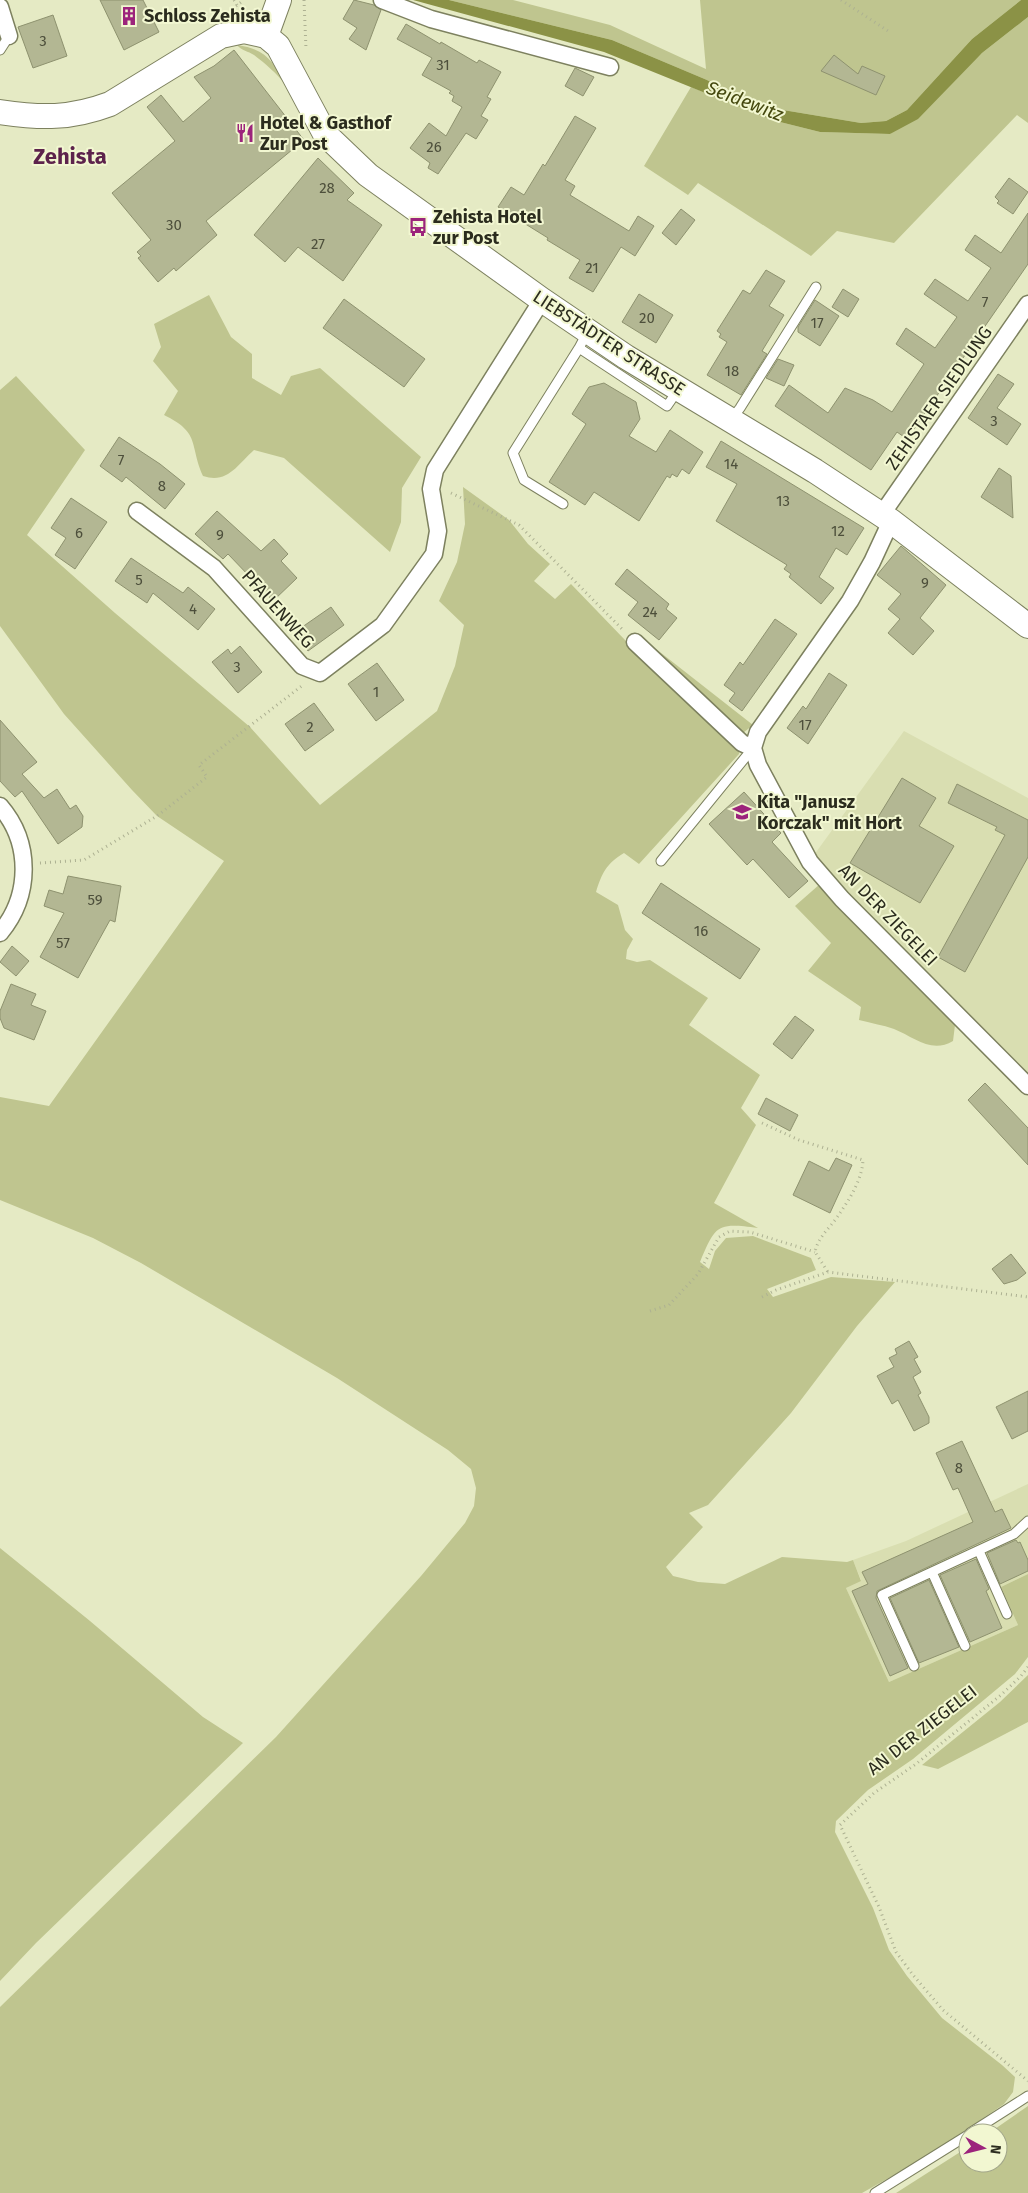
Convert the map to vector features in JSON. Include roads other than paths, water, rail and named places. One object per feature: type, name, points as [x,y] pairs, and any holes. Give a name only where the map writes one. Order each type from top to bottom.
[{"type":"main road","points":[[0,112],[55,118],[93,110],[110,104],[221,36],[244,31],[266,36],[279,0]]},
{"type":"main road","name":"LIEBSTÄDTER STRASSE","points":[[266,36],[278,46],[325,134],[368,174],[542,300],[584,340],[679,389],[887,518],[1028,626]]},
{"type":"street","points":[[382,0],[431,19],[610,67]]},
{"type":"street","points":[[0,7],[9,36]]},
{"type":"street","name":"PFAUENWEG","points":[[137,511],[214,568],[302,666],[320,673],[383,625],[434,554],[438,531],[432,481],[435,470],[542,300]]},
{"type":"street","name":"ZEHISTAER SIEDLUNG","points":[[887,518],[1028,304]]},
{"type":"street","points":[[635,642],[742,743],[753,748],[758,732],[850,601],[872,562],[887,518]]},
{"type":"street","name":"AN DER ZIEGELEI","points":[[753,748],[758,766],[810,862],[842,899],[1028,1086]]},
{"type":"street","points":[[0,806],[8,815],[16,830],[24,862],[23,888],[18,905],[10,921],[0,933]]},
{"type":"lane","points":[[0,50],[9,36]]},
{"type":"lane","points":[[731,420],[816,287]]},
{"type":"lane","points":[[563,504],[524,480],[513,453],[584,340]]},
{"type":"lane","points":[[661,861],[753,748]]},
{"type":"lane","points":[[914,1666],[882,1595],[1014,1534],[1028,1521]]},
{"type":"lane","points":[[978,1551],[1007,1614]]},
{"type":"lane","points":[[932,1572],[964,1646]]},
{"type":"lane","points":[[986,2123],[1028,2096]]},
{"type":"lane","points":[[875,2193],[958,2141]]},
{"type":"water","name":"Seidewitz","points":[[413,0],[449,0],[612,40],[707,80],[727,91],[777,109],[861,123],[886,121],[907,110],[972,39],[1021,0],[1028,0],[1028,17],[982,53],[918,119],[890,134],[820,132],[772,120],[604,52]]},
{"type":"place","name":"Schloss Zehista","points":[[129,16]]},
{"type":"place","name":"Hotel & Gasthof Zur Post","points":[[245,133]]},
{"type":"place","name":"Zehista Hotel zur Post","points":[[418,227]]},
{"type":"place","name":"Kita \"Janusz Korczak\" mit Hort","points":[[742,812]]},
{"type":"district","name":"Zehista","points":[[70,156]]}]
